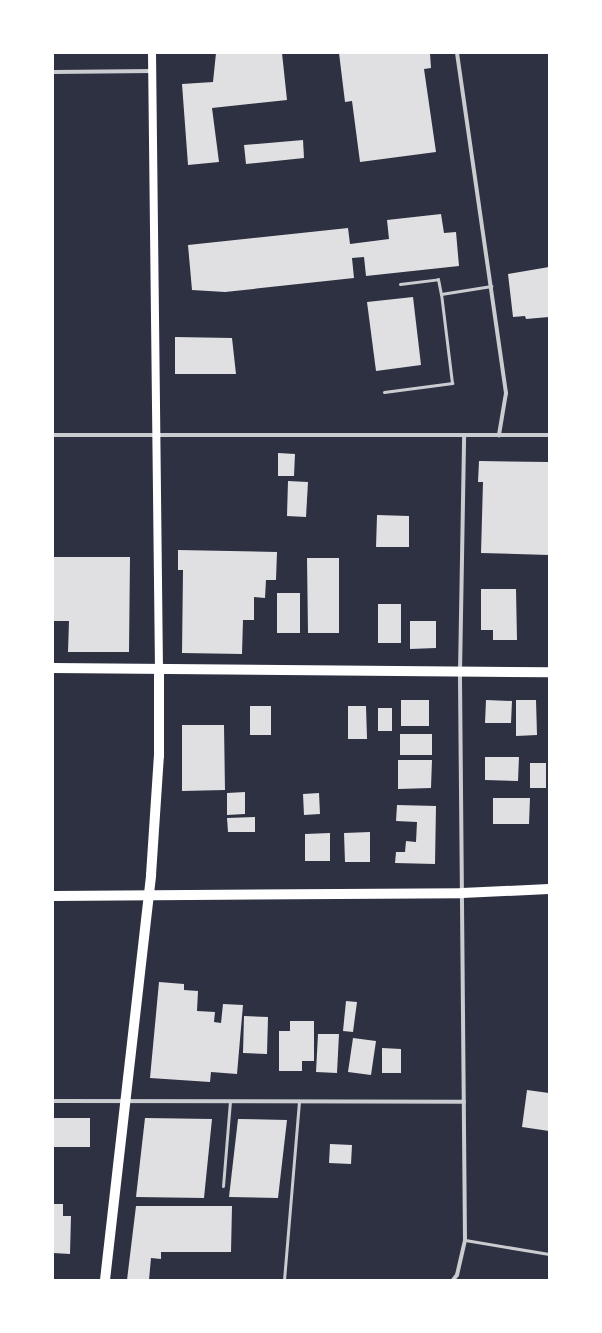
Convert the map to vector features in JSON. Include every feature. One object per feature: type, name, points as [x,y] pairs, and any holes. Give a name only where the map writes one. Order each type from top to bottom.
[{"type":"main road","points":[[105,1280],[124,1100],[149,896],[159,756],[152,53]]},
{"type":"main road","points":[[53,668],[159,668],[460,673],[549,672]]},
{"type":"main road","points":[[53,896],[462,893],[549,889]]},
{"type":"street","points":[[457,53],[506,393],[498,435]]},
{"type":"street","points":[[53,72],[153,72]]},
{"type":"street","points":[[53,435],[549,435]]},
{"type":"street","points":[[452,1280],[457,1275],[465,1240],[460,673],[464,435]]},
{"type":"street","points":[[53,1101],[464,1102]]},
{"type":"lane","points":[[384,392],[452,383],[438,279],[400,284]]},
{"type":"lane","points":[[441,294],[491,286]]},
{"type":"lane","points":[[223,1186],[230,1101]]},
{"type":"lane","points":[[284,1280],[299,1101]]},
{"type":"lane","points":[[465,1240],[549,1254]]},
{"type":"building","points":[[216,53],[282,53],[287,100],[212,108],[219,162],[188,165],[182,84],[213,82]]},
{"type":"building","points":[[339,53],[430,53],[431,68],[424,69],[436,152],[360,162],[352,101],[345,102]]},
{"type":"building","points":[[303,140],[304,158],[246,164],[244,145]]},
{"type":"building","points":[[441,214],[444,233],[456,232],[459,266],[366,276],[364,257],[352,258],[354,278],[225,292],[192,290],[188,245],[348,228],[350,244],[389,239],[387,220]]},
{"type":"building","points":[[549,267],[549,317],[526,319],[525,316],[513,317],[508,274]]},
{"type":"building","points":[[413,297],[421,365],[376,371],[367,302]]},
{"type":"building","points":[[175,337],[232,338],[236,374],[175,374]]},
{"type":"building","points":[[278,453],[295,454],[294,476],[278,476]]},
{"type":"building","points":[[479,461],[549,462],[549,555],[481,553],[483,482],[478,482]]},
{"type":"building","points":[[288,481],[308,482],[306,517],[287,516]]},
{"type":"building","points":[[377,515],[409,516],[409,547],[376,547]]},
{"type":"building","points":[[178,550],[277,552],[276,580],[266,580],[265,598],[254,597],[254,620],[243,620],[242,654],[182,653],[183,570],[178,570]]},
{"type":"building","points":[[53,557],[130,557],[129,652],[68,652],[69,621],[53,621]]},
{"type":"building","points":[[307,558],[339,558],[339,633],[308,633]]},
{"type":"building","points":[[481,589],[516,589],[517,640],[493,640],[493,630],[481,630]]},
{"type":"building","points":[[277,593],[300,593],[300,633],[277,633]]},
{"type":"building","points":[[378,604],[401,604],[401,643],[378,643]]},
{"type":"building","points":[[410,621],[436,621],[436,648],[410,649]]},
{"type":"building","points":[[401,700],[429,700],[429,726],[401,726]]},
{"type":"building","points":[[486,700],[512,701],[511,723],[485,723]]},
{"type":"building","points":[[516,700],[536,700],[537,735],[516,736]]},
{"type":"building","points":[[250,706],[271,706],[271,735],[250,735]]},
{"type":"building","points":[[348,706],[366,706],[367,739],[348,739]]},
{"type":"building","points":[[378,708],[392,708],[392,731],[378,731]]},
{"type":"building","points":[[182,725],[224,725],[225,790],[182,791]]},
{"type":"building","points":[[400,734],[432,734],[432,755],[400,755]]},
{"type":"building","points":[[485,757],[519,757],[518,781],[485,780]]},
{"type":"building","points":[[398,760],[432,760],[431,788],[398,789]]},
{"type":"building","points":[[530,763],[546,763],[546,788],[530,788]]},
{"type":"building","points":[[245,792],[245,814],[227,815],[227,793]]},
{"type":"building","points":[[319,793],[320,814],[304,815],[303,794]]},
{"type":"building","points":[[493,798],[530,798],[529,824],[493,824]]},
{"type":"building","points":[[397,805],[436,806],[435,864],[395,863],[396,852],[405,852],[406,841],[416,842],[417,822],[396,821]]},
{"type":"building","points":[[255,817],[255,832],[228,832],[227,818]]},
{"type":"building","points":[[370,832],[370,862],[345,862],[344,833]]},
{"type":"building","points":[[330,833],[330,861],[305,861],[305,834]]},
{"type":"building","points":[[159,982],[184,984],[184,990],[198,991],[197,1011],[215,1012],[214,1022],[221,1023],[223,1004],[243,1005],[237,1074],[211,1072],[210,1082],[150,1078]]},
{"type":"building","points":[[346,1001],[357,1002],[353,1032],[343,1031]]},
{"type":"building","points":[[244,1016],[268,1017],[267,1054],[243,1053]]},
{"type":"building","points":[[290,1021],[314,1021],[314,1061],[302,1061],[302,1071],[279,1071],[279,1031],[290,1031]]},
{"type":"building","points":[[318,1034],[339,1034],[337,1073],[316,1072]]},
{"type":"building","points":[[353,1038],[376,1041],[371,1075],[348,1072]]},
{"type":"building","points":[[382,1048],[401,1049],[401,1073],[382,1073]]},
{"type":"building","points":[[527,1090],[549,1093],[549,1131],[522,1127]]},
{"type":"building","points":[[53,1118],[90,1118],[90,1147],[53,1147]]},
{"type":"building","points":[[145,1118],[212,1119],[204,1198],[136,1197]]},
{"type":"building","points":[[238,1119],[287,1120],[278,1198],[229,1197]]},
{"type":"building","points":[[330,1144],[352,1145],[351,1164],[329,1163]]},
{"type":"building","points":[[53,1204],[63,1204],[63,1216],[71,1216],[70,1254],[53,1253]]},
{"type":"building","points":[[136,1206],[232,1206],[231,1252],[161,1252],[161,1259],[151,1258],[149,1280],[127,1280]]}]
